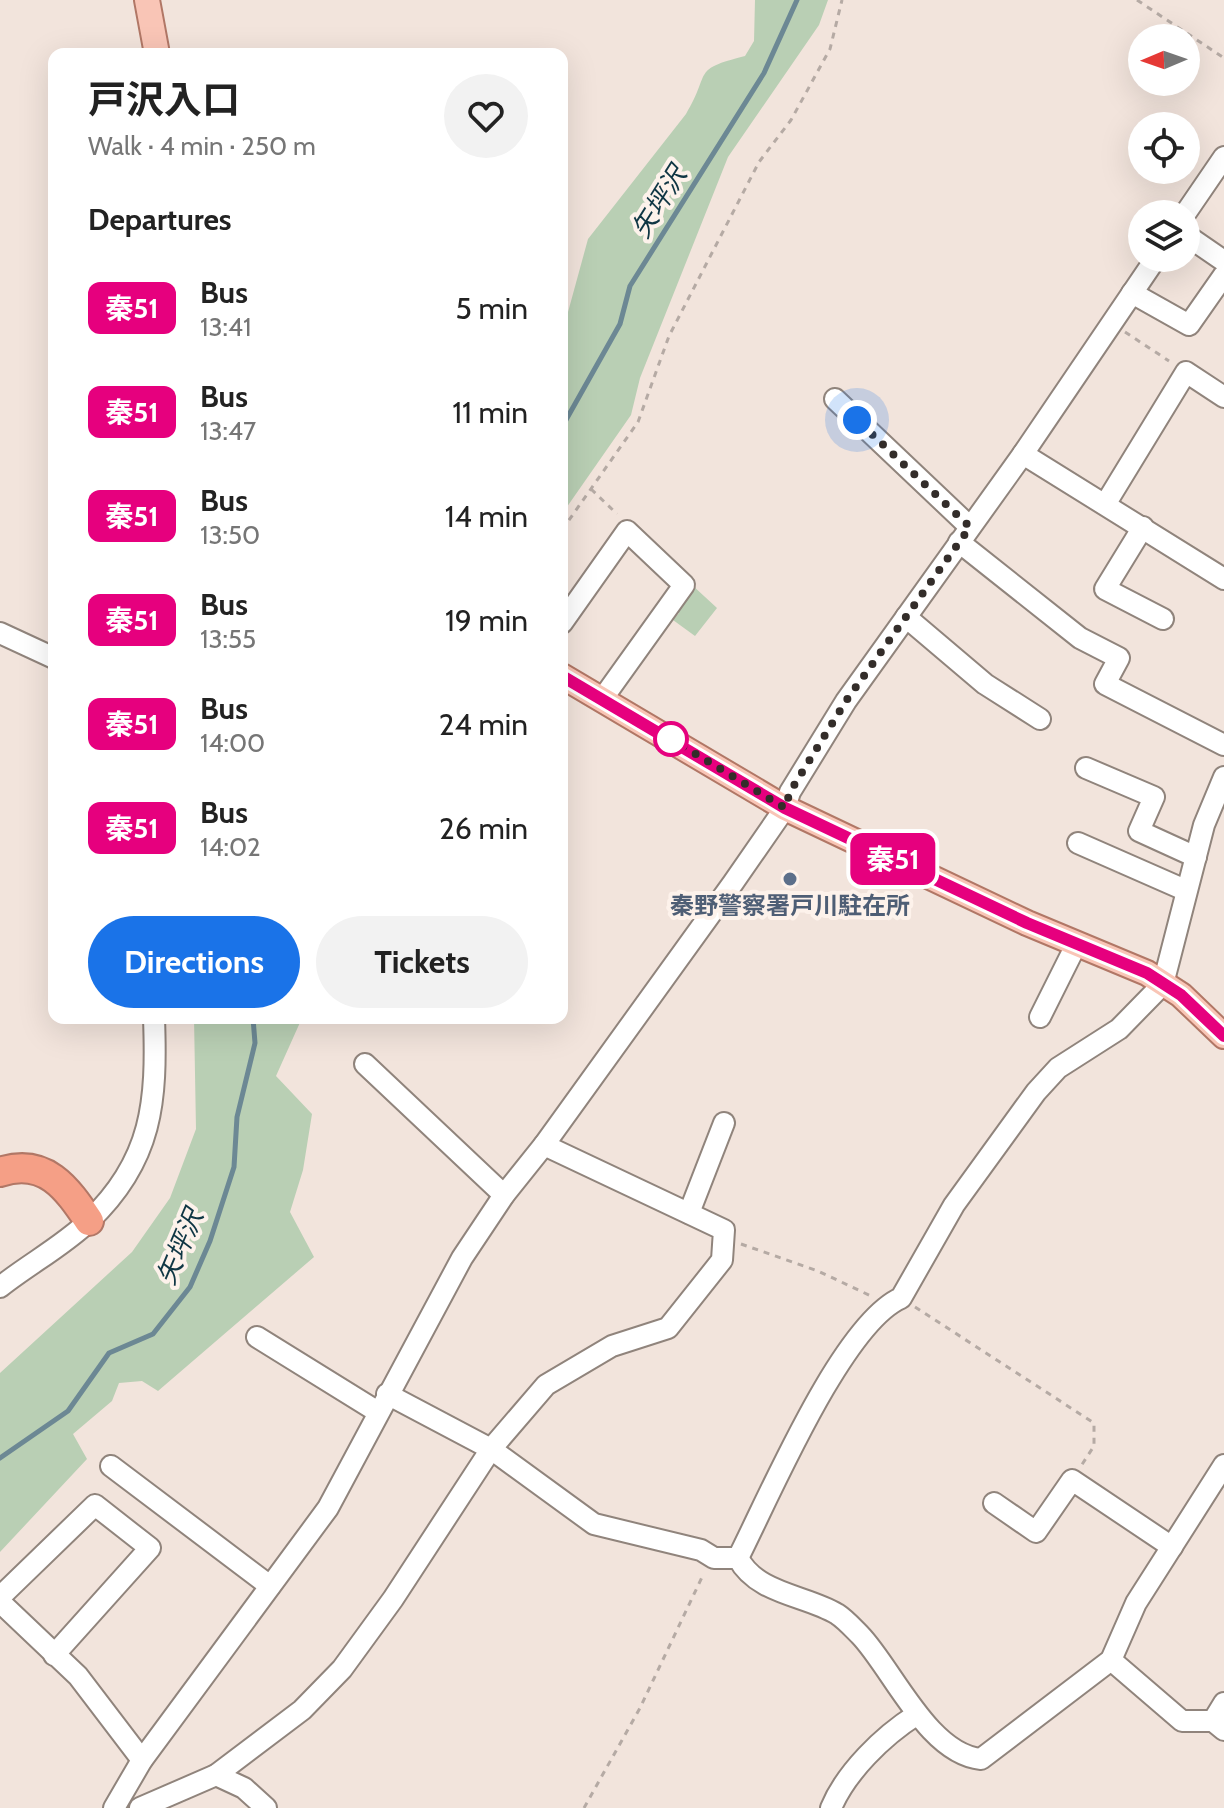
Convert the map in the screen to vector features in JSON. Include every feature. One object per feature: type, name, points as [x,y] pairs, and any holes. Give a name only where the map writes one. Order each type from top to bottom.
[{"type":"highway","points":[[0,1172],[29,1168],[52,1175],[89,1221]]},
{"type":"highway","points":[[0,1188],[35,1183],[89,1221]]},
{"type":"main road","points":[[147,0],[156,48]]},
{"type":"main road","points":[[568,679],[785,808],[1027,923],[1147,973],[1181,995],[1224,1036]]},
{"type":"street","points":[[1195,200],[1224,157]]},
{"type":"street","points":[[1200,245],[1224,261]]},
{"type":"street","points":[[115,1807],[142,1760],[328,1508],[426,1318],[504,1195],[544,1145],[785,808],[790,792],[846,701],[1023,454],[1146,272]]},
{"type":"street","points":[[1132,293],[1189,325],[1224,275]]},
{"type":"street","points":[[1106,503],[1190,365],[1224,397]]},
{"type":"street","points":[[835,399],[964,535],[1080,638],[1119,658],[1105,684],[1224,745]]},
{"type":"street","points":[[1023,454],[1223,574]]},
{"type":"street","points":[[1143,527],[1105,589],[1163,619]]},
{"type":"street","points":[[568,615],[627,531],[684,585],[603,698]]},
{"type":"street","points":[[906,617],[985,684],[1040,719]]},
{"type":"street","points":[[3,642],[48,656]]},
{"type":"street","points":[[1086,768],[1154,797],[1139,831],[1196,857]]},
{"type":"street","points":[[738,1558],[833,1369],[894,1301],[954,1205],[1036,1092],[1058,1068],[1119,1029],[1163,984],[1185,890],[1224,777]]},
{"type":"street","points":[[1078,843],[1185,890]]},
{"type":"street","points":[[1040,1017],[1077,943]]},
{"type":"street","points":[[0,1287],[89,1221],[123,1181],[145,1137],[155,1103],[154,1024]]},
{"type":"street","points":[[365,1064],[504,1195]]},
{"type":"street","points":[[689,1213],[724,1123]]},
{"type":"street","points":[[140,1808],[216,1775],[302,1710],[342,1669],[393,1599],[491,1449],[546,1385],[612,1346],[668,1328],[722,1260],[726,1239],[724,1230],[544,1145]]},
{"type":"street","points":[[257,1337],[383,1403],[491,1449],[594,1524],[701,1550],[714,1558],[738,1558]]},
{"type":"street","points":[[738,1558],[742,1567],[762,1582],[837,1615],[861,1636],[916,1715],[967,1758],[981,1759],[1111,1660],[1136,1603],[1224,1465]]},
{"type":"street","points":[[111,1466],[270,1586]]},
{"type":"street","points":[[994,1503],[1036,1532],[1072,1480],[1172,1547]]},
{"type":"street","points":[[54,1655],[150,1548],[95,1505],[0,1599],[54,1655],[78,1676],[142,1760]]},
{"type":"street","points":[[1111,1660],[1182,1721],[1220,1718]]},
{"type":"street","points":[[831,1808],[836,1795],[868,1757],[898,1726],[916,1715]]},
{"type":"street","points":[[216,1775],[244,1788],[266,1808]]},
{"type":"path","points":[[568,522],[638,422],[669,336],[759,162],[791,120],[830,49],[842,0]]},
{"type":"path","points":[[1137,0],[1224,58]]},
{"type":"path","points":[[1112,323],[1190,365]]},
{"type":"path","points":[[591,489],[624,520],[627,531]]},
{"type":"path","points":[[726,1239],[894,1301],[1094,1423],[1094,1446],[1072,1480]]},
{"type":"path","points":[[584,1808],[640,1708],[689,1600],[714,1558]]},
{"type":"green space","points":[[755,0],[828,0],[819,25],[728,157],[640,378],[631,415],[568,505],[568,312],[588,239],[686,114],[709,69],[745,56],[754,41]]},
{"type":"green space","points":[[692,585],[717,608],[695,636],[673,620],[679,613],[675,610]]},
{"type":"green space","points":[[194,1024],[299,1024],[276,1076],[312,1114],[303,1170],[290,1212],[314,1257],[158,1391],[142,1381],[119,1383],[112,1401],[73,1434],[87,1459],[0,1552],[0,1373],[132,1252],[170,1198],[196,1129]]},
{"type":"waterway","name":"矢坪沢","points":[[568,416],[620,324],[630,286],[764,73],[797,0]]},
{"type":"waterway","name":"矢坪沢","points":[[0,1458],[68,1411],[109,1353],[153,1334],[190,1287],[210,1241],[234,1167],[237,1117],[255,1043],[253,1024]]},
{"type":"bus line","name":"秦51","points":[[568,679],[785,808],[1027,923],[1147,973],[1181,995],[1224,1036]]},
{"type":"place","name":"秦野警察署戸川駐在所","points":[[790,879]]},
{"type":"route","points":[[671,739],[785,808],[790,792],[846,701],[970,527],[857,420]]}]
